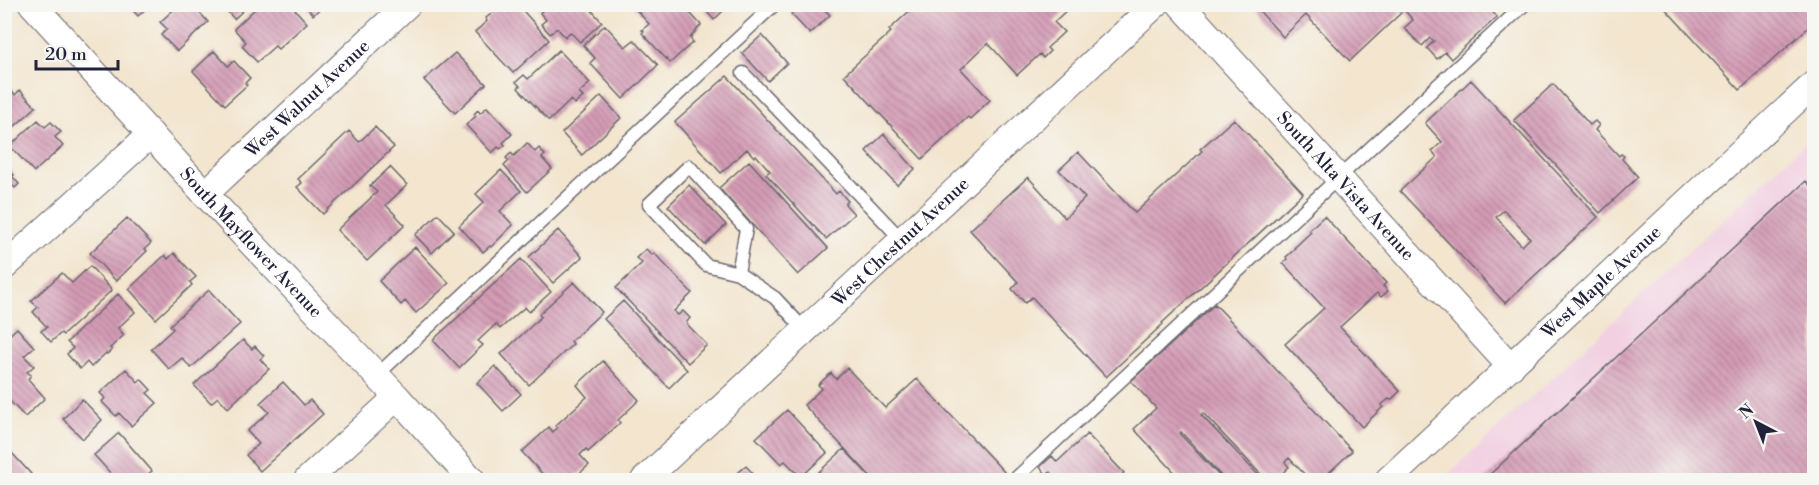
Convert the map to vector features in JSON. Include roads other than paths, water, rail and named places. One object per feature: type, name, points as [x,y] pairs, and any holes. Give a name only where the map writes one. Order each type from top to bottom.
[{"type":"street","name":"West Walnut Avenue","points":[[205,194],[408,4]]},
{"type":"street","name":"West Chestnut Avenue","points":[[644,480],[1156,4]]},
{"type":"street","name":"South Alta Vista Avenue","points":[[1180,4],[1511,367]]},
{"type":"street","name":"South Mayflower Avenue","points":[[37,6],[205,194],[472,480]]},
{"type":"street","name":"West Maple Avenue","points":[[1388,480],[1815,84]]},
{"type":"street","points":[[4,267],[151,134]]},
{"type":"street","points":[[307,480],[396,397]]},
{"type":"lane","points":[[376,375],[775,4]]},
{"type":"lane","points":[[1014,480],[1525,4]]},
{"type":"lane","points":[[743,73],[902,240]]},
{"type":"lane","points":[[738,273],[746,229],[689,166],[649,204],[706,265],[738,273],[775,298],[805,330]]}]
